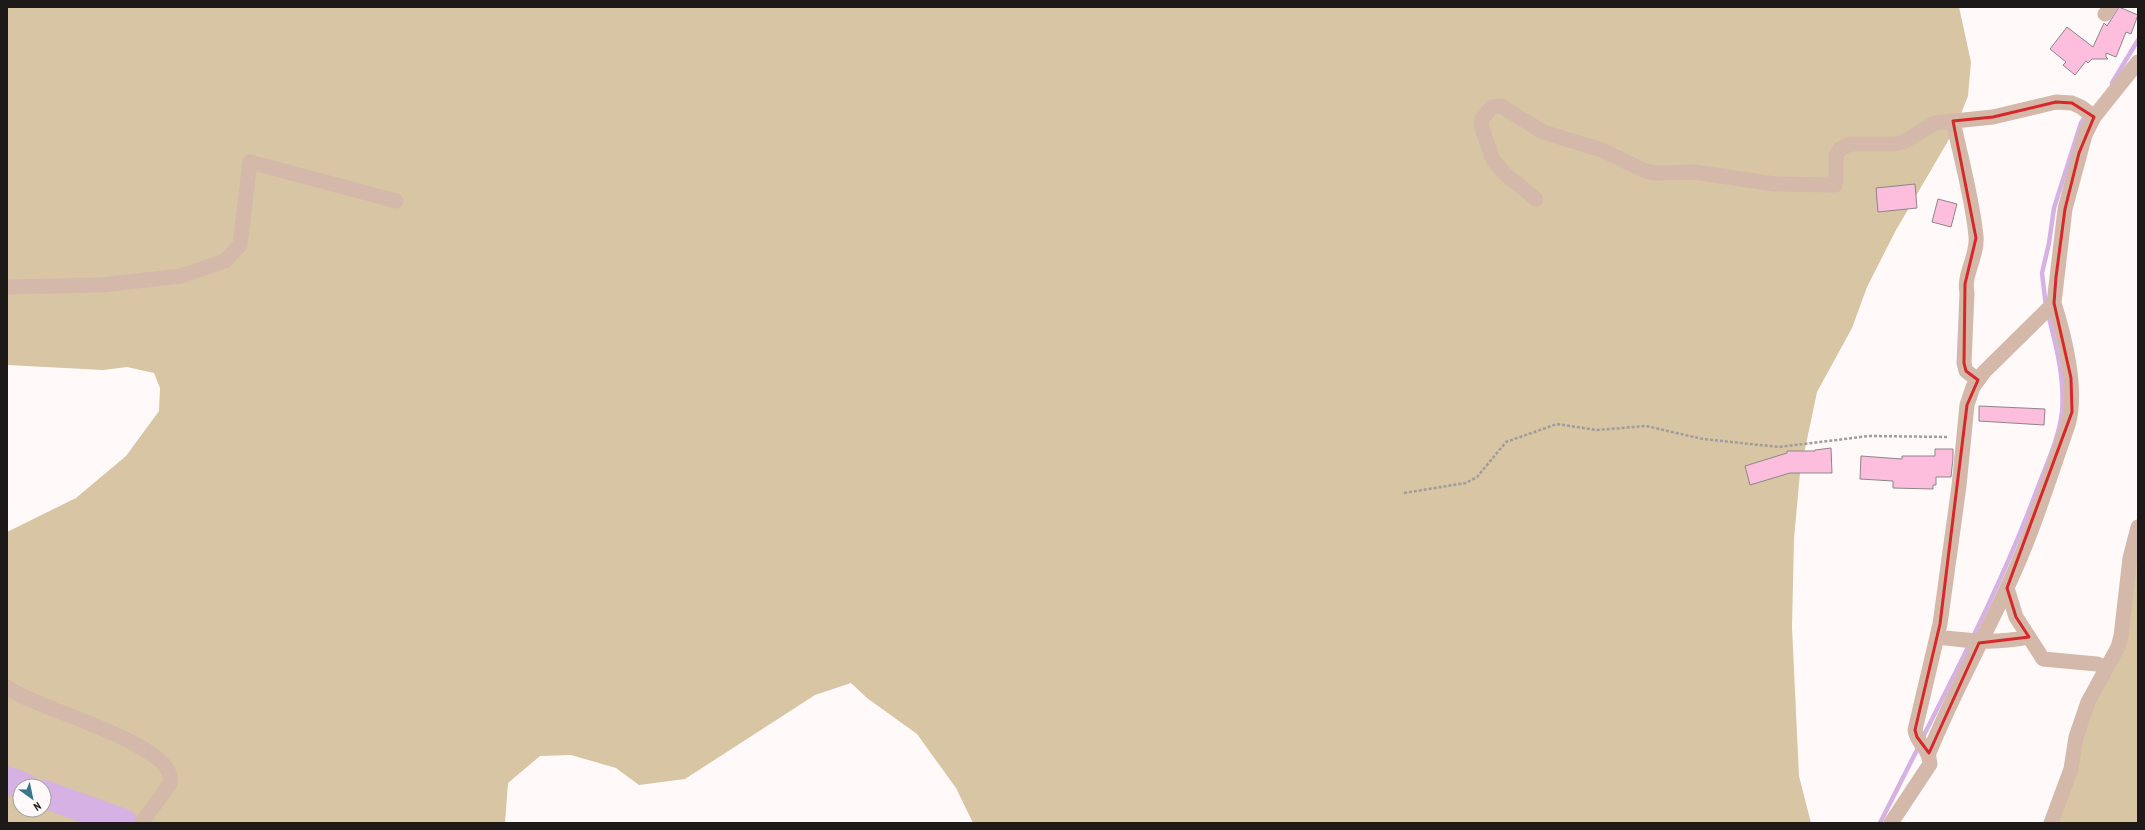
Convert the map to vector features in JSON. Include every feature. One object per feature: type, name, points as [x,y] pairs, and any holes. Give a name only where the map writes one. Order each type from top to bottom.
[{"type":"street","points":[[1891,823],[1930,764],[1929,753],[1944,714],[2007,588],[2031,531],[2072,412],[2071,378],[2054,303],[2065,209],[2085,135],[2094,117],[2138,62]]},
{"type":"street","points":[[1536,199],[1505,174],[1493,160],[1481,125],[1482,119],[1492,107],[1501,106],[1543,132],[1602,150],[1643,170],[1654,172],[1695,172],[1774,184],[1835,185],[1836,155],[1844,146],[1850,144],[1894,144],[1903,142],[1936,123],[1993,118],[2042,105],[2064,102],[2081,107],[2094,117]]},
{"type":"street","points":[[1953,121],[1976,238],[1974,259],[1965,284],[1967,293],[1964,363],[1966,371],[1978,380]]},
{"type":"street","points":[[7,286],[101,285],[181,276],[226,261],[240,246],[250,162],[396,201]]},
{"type":"street","points":[[1929,753],[1917,737],[1915,730],[1937,637],[1959,486],[1967,405],[1973,387],[1984,372],[2054,303]]},
{"type":"street","points":[[2051,823],[2071,769],[2076,737],[2088,702],[2107,668],[2122,636],[2130,558],[2138,527]]},
{"type":"street","points":[[2007,588],[2016,617],[2043,659],[2096,664],[2107,668]]},
{"type":"street","points":[[1937,637],[1980,643],[2005,642],[2029,637]]},
{"type":"street","points":[[7,687],[27,699],[65,713],[140,746],[160,762],[169,773],[170,783],[142,823]]},
{"type":"path","points":[[1404,493],[1466,483],[1477,477],[1506,442],[1557,424],[1597,430],[1646,426],[1703,439],[1779,447],[1869,436],[1951,438],[1964,436]]},
{"type":"highlighted area","points":[[2056,102],[2072,103],[2094,117],[2079,153],[2065,209],[2054,303],[2071,378],[2072,412],[2007,588],[2016,617],[2029,637],[1979,643],[1929,753],[1917,737],[1915,730],[1940,624],[1967,405],[1978,380],[1966,371],[1964,363],[1965,284],[1976,238],[1953,121],[1993,117]]},
{"type":"shaded area","points":[[7,7],[1959,7],[1971,62],[1968,96],[1955,129],[1896,230],[1867,287],[1852,328],[1817,392],[1800,473],[1794,539],[1792,627],[1799,776],[1811,823],[973,823],[956,788],[917,734],[867,698],[851,683],[815,695],[685,779],[639,785],[616,768],[571,755],[540,756],[508,783],[505,823],[7,823],[7,532],[76,498],[126,456],[159,411],[160,388],[154,373],[127,367],[103,370],[7,365]]},
{"type":"shaded area","points":[[2138,517],[2138,823],[2043,823],[2060,793],[2115,648],[2125,562]]},
{"type":"building","points":[[2119,7],[2138,15],[2131,34],[2126,32],[2116,57],[2106,53],[2106,57],[2108,59],[2092,59],[2088,63],[2086,61],[2075,75],[2063,65],[2066,62],[2050,49],[2067,27],[2093,47],[2104,23],[2107,26]]},
{"type":"building","points":[[1915,184],[1917,208],[1878,212],[1876,188]]},
{"type":"building","points":[[1938,199],[1957,204],[1951,227],[1932,222]]},
{"type":"building","points":[[1979,406],[2045,409],[2044,425],[1979,421]]},
{"type":"building","points":[[1831,448],[1832,473],[1790,473],[1750,485],[1745,466],[1787,453],[1787,451],[1815,451]]},
{"type":"building","points":[[1935,449],[1953,449],[1953,458],[1951,477],[1936,477],[1936,485],[1933,485],[1933,489],[1893,488],[1893,481],[1860,479],[1861,456],[1902,459],[1902,456],[1935,456]]},
{"type":"waterway","points":[[2112,83],[2138,40]]},
{"type":"waterway","points":[[2046,307],[2042,273],[2049,243],[2054,208],[2081,123],[2087,114]]},
{"type":"waterway","points":[[1922,739],[1969,646],[1998,583],[2026,519],[2055,441],[2062,412],[2063,400],[2057,350],[2048,314]]},
{"type":"waterway","points":[[1880,823],[1919,746]]},
{"type":"waterway","points":[[7,780],[12,782]]},
{"type":"waterway","points":[[52,797],[124,823]]}]
